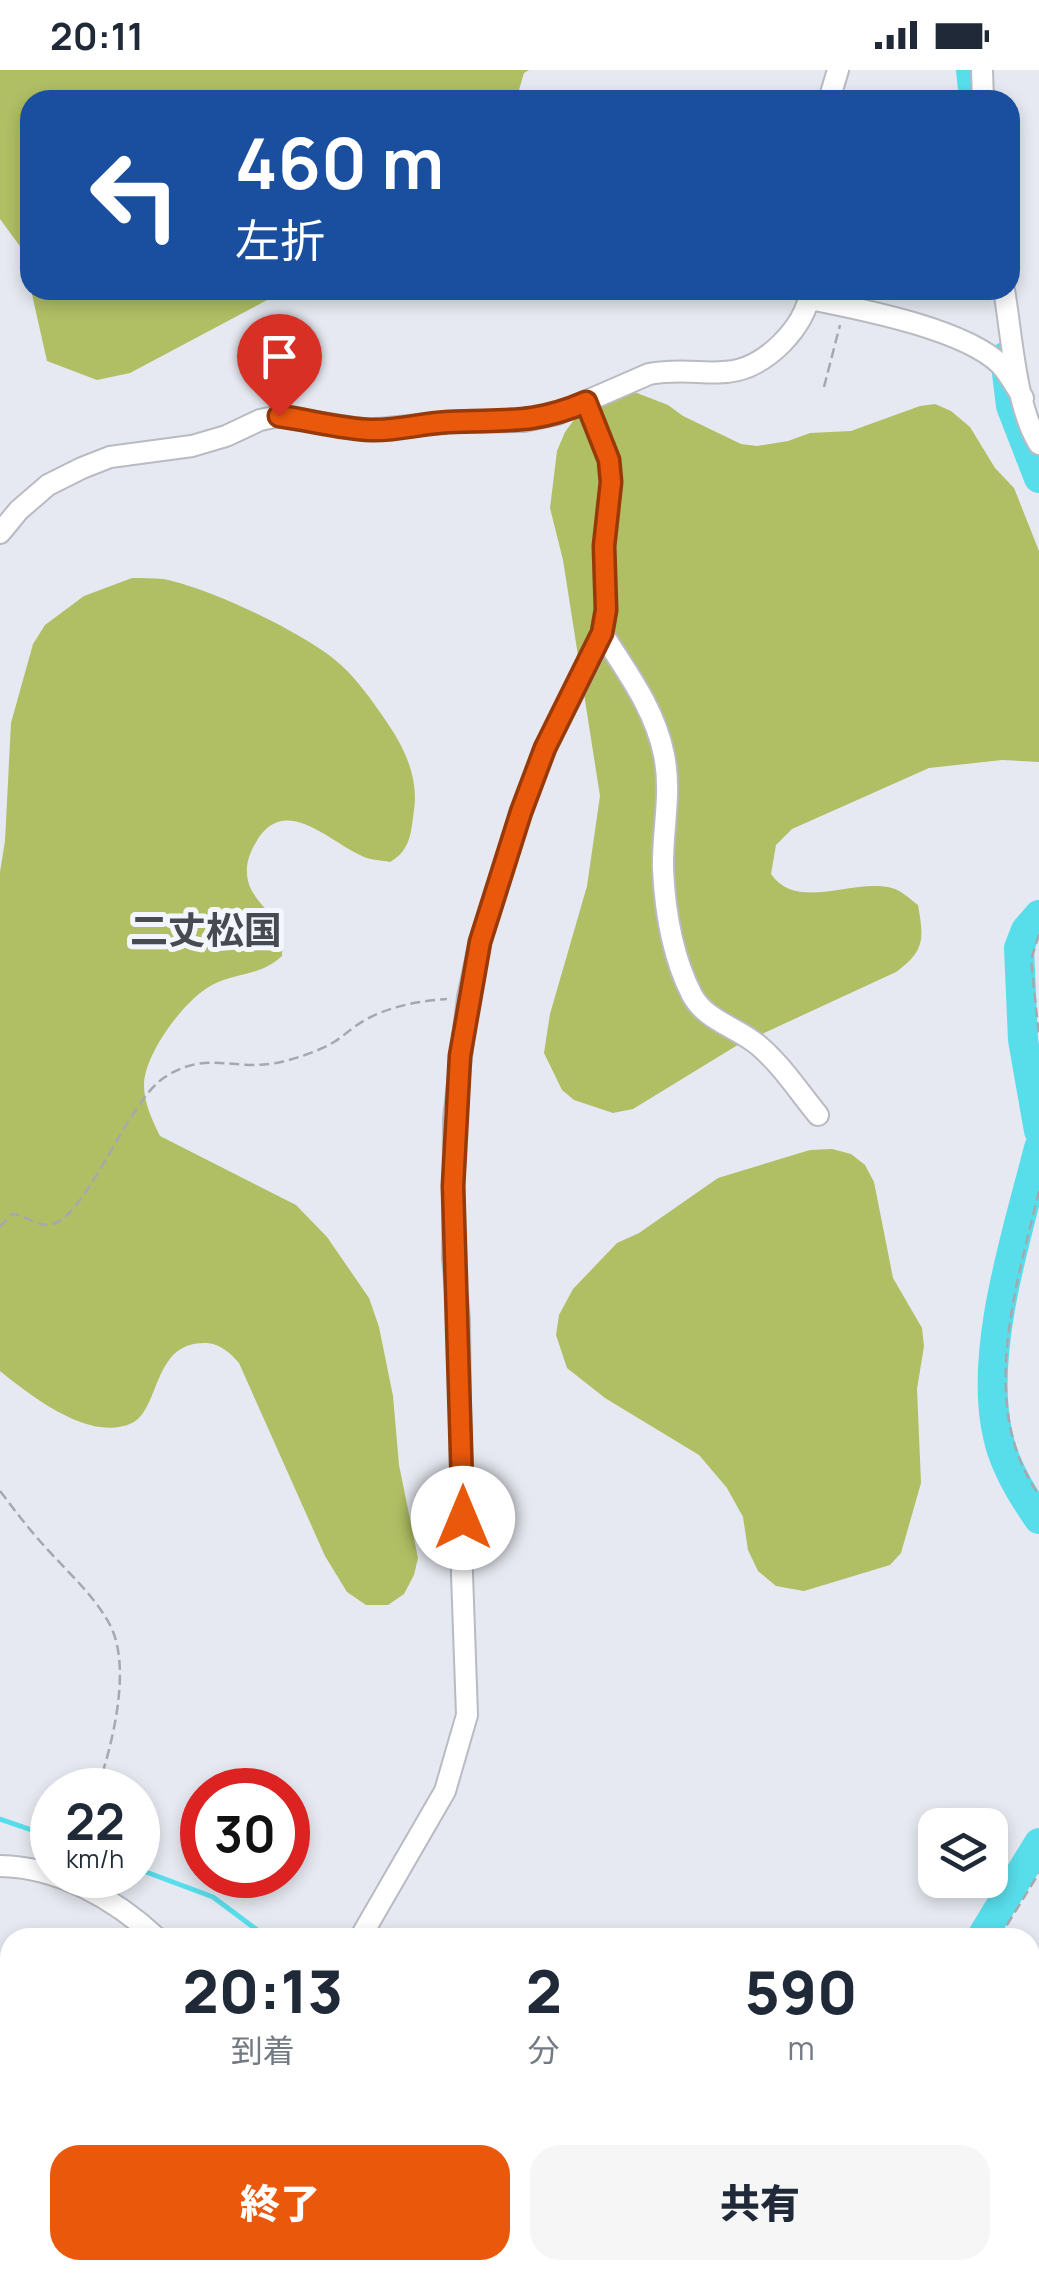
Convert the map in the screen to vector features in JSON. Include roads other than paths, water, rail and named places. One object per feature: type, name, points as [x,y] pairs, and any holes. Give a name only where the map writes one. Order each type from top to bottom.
[{"type":"street","points":[[0,533],[48,485],[82,468],[110,457],[192,446],[260,420],[279,416],[368,430],[448,422],[524,421],[557,414],[649,374],[728,373],[748,368],[761,362],[796,328],[808,300]]},
{"type":"street","points":[[828,300],[907,322],[984,354],[998,363],[1023,398]]},
{"type":"street","points":[[1006,300],[1023,398],[1031,431],[1039,444]]},
{"type":"street","points":[[366,1928],[445,1791],[468,1716],[459,1319],[454,1258],[454,1118],[468,997],[480,942],[545,748],[602,633],[606,610],[604,546],[611,482],[609,460],[586,402]]},
{"type":"street","points":[[602,633],[646,704],[664,752],[669,795],[663,867],[668,914],[681,970],[694,1000],[719,1022],[758,1045],[818,1115]]},
{"type":"street","points":[[0,1866],[46,1874],[100,1894],[144,1928]]},
{"type":"waterway","points":[[971,70],[973,90]]},
{"type":"waterway","points":[[1005,357],[1011,406],[1039,478]]},
{"type":"waterway","points":[[1039,915],[1026,930],[1019,948],[1023,1040],[1039,1131]]},
{"type":"waterway","points":[[1039,1148],[1003,1292],[993,1367],[993,1403],[1001,1447],[1014,1479],[1039,1519]]},
{"type":"waterway","points":[[0,1819],[30,1829]]},
{"type":"waterway","points":[[987,1928],[1039,1843]]},
{"type":"waterway","points":[[160,1877],[213,1897],[255,1928]]},
{"type":"district","name":"二丈松国","points":[[206,931]]}]
